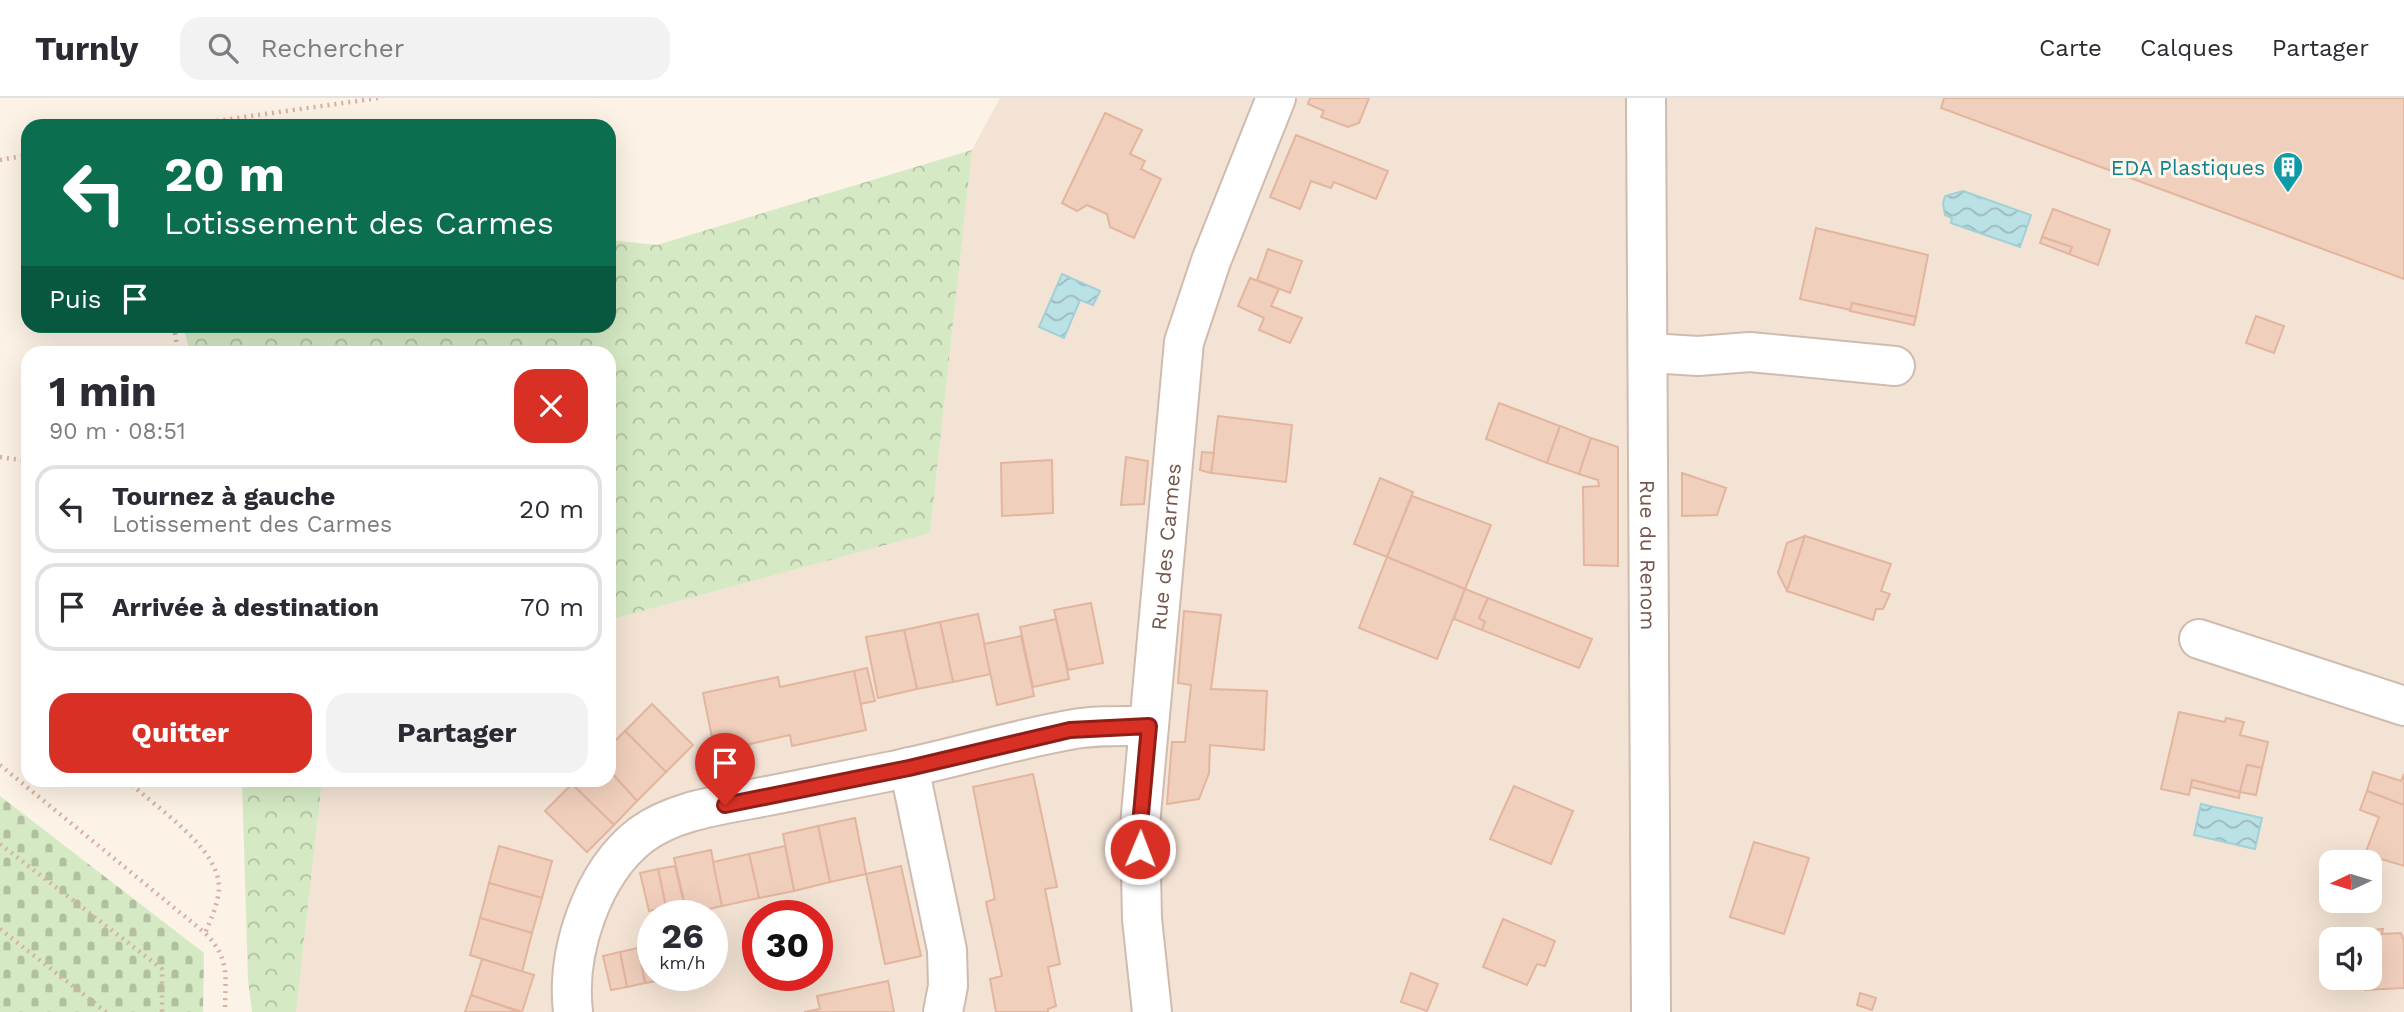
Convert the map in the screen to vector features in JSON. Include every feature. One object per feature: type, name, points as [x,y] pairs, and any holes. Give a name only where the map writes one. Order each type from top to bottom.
[{"type":"street","name":"Rue des Carmes","points":[[1152,1012],[1142,919],[1140,825],[1185,342],[1211,261],[1276,98]]},
{"type":"street","name":"Rue du Renom","points":[[1646,98],[1651,1012]]},
{"type":"street","points":[[1649,353],[1698,356],[1750,352],[1895,366]]},
{"type":"street","points":[[2199,639],[2404,706]]},
{"type":"street","points":[[573,1012],[571,996],[577,942],[591,901],[611,867],[641,835],[665,822],[699,810],[909,768],[1070,730],[1149,726]]},
{"type":"street","points":[[909,768],[947,950],[948,986],[943,1012]]},
{"type":"path","points":[[230,119],[377,98]]},
{"type":"path","points":[[0,160],[21,156]]},
{"type":"path","points":[[0,457],[21,461]]},
{"type":"path","points":[[0,765],[21,782]]},
{"type":"path","points":[[27,787],[219,946],[225,964],[225,1012]]},
{"type":"path","points":[[135,787],[201,845],[216,872],[219,894],[205,933]]},
{"type":"path","points":[[0,844],[162,969],[162,1012]]},
{"type":"path","points":[[0,929],[107,1012]]},
{"type":"shaded area","points":[[1000,98],[2404,98],[2404,1012],[296,1012],[321,787],[616,787],[616,618],[930,533],[972,150]]},
{"type":"green space","points":[[972,150],[930,533],[616,618],[616,346],[188,346],[185,333],[616,333],[616,241],[657,245]]},
{"type":"green space","points":[[242,787],[321,787],[296,1012],[252,1012],[248,979]]},
{"type":"green space","points":[[0,796],[204,953],[203,1012],[0,1012]]},
{"type":"water","points":[[1963,191],[2031,215],[2020,247],[1951,223],[1952,218],[1945,215],[1945,196]]},
{"type":"water","points":[[1062,274],[1100,291],[1093,305],[1080,300],[1064,338],[1039,327]]},
{"type":"water","points":[[2201,804],[2262,818],[2255,849],[2194,835]]},
{"type":"building","points":[[1310,98],[1369,98],[1359,123],[1348,127],[1321,117],[1324,111],[1308,104]]},
{"type":"building","name":"EDA Plastiques","points":[[1944,98],[2404,98],[2404,279],[1941,108]]},
{"type":"building","points":[[1105,113],[1142,130],[1130,154],[1145,161],[1141,169],[1161,179],[1134,238],[1110,227],[1107,214],[1087,205],[1077,211],[1062,203]]},
{"type":"building","points":[[1296,135],[1388,171],[1376,199],[1334,182],[1331,188],[1311,181],[1300,209],[1270,197]]},
{"type":"building","points":[[2053,209],[2110,230],[2098,265],[2069,254],[2072,247],[2042,237]]},
{"type":"building","points":[[1816,228],[1928,255],[1916,317],[1852,303],[1851,310],[1800,299]]},
{"type":"building","points":[[2042,237],[2072,247],[2069,254],[2040,243]]},
{"type":"building","points":[[1268,249],[1302,261],[1290,293],[1257,280]]},
{"type":"building","points":[[1250,278],[1279,289],[1271,306],[1302,318],[1290,343],[1259,330],[1264,318],[1238,306]]},
{"type":"building","points":[[1852,303],[1916,317],[1914,325],[1850,311]]},
{"type":"building","points":[[2256,316],[2284,326],[2274,353],[2246,343]]},
{"type":"building","points":[[1499,403],[1560,426],[1547,463],[1486,439]]},
{"type":"building","points":[[1218,416],[1292,425],[1286,482],[1211,473]]},
{"type":"building","points":[[1560,426],[1591,438],[1579,474],[1547,463]]},
{"type":"building","points":[[1591,438],[1618,447],[1618,566],[1584,565],[1583,487],[1599,486],[1598,480],[1579,474]]},
{"type":"building","points":[[1202,452],[1214,453],[1211,473],[1200,470]]},
{"type":"building","points":[[1126,457],[1148,461],[1144,504],[1121,505]]},
{"type":"building","points":[[1052,460],[1053,513],[1002,516],[1001,463]]},
{"type":"building","points":[[1682,473],[1726,488],[1717,515],[1682,516]]},
{"type":"building","points":[[1380,478],[1413,492],[1387,557],[1354,544]]},
{"type":"building","points":[[1412,496],[1491,525],[1465,589],[1387,557]]},
{"type":"building","points":[[1805,536],[1787,591],[1778,573],[1787,543]]},
{"type":"building","points":[[1805,536],[1891,564],[1881,591],[1890,594],[1883,609],[1876,609],[1873,620],[1787,591]]},
{"type":"building","points":[[1387,557],[1465,589],[1437,659],[1359,628]]},
{"type":"building","points":[[1465,589],[1488,598],[1479,618],[1485,622],[1482,630],[1454,619]]},
{"type":"building","points":[[1488,598],[1592,639],[1579,668],[1482,630],[1485,622],[1479,618]]},
{"type":"building","points":[[1091,603],[1103,663],[1068,670],[1054,610]]},
{"type":"building","points":[[1184,611],[1221,615],[1211,689],[1267,691],[1264,750],[1210,745],[1209,773],[1199,799],[1167,804],[1172,742],[1185,742],[1191,685],[1178,683]]},
{"type":"building","points":[[978,614],[991,674],[953,682],[940,622]]},
{"type":"building","points":[[1056,619],[1069,679],[1033,687],[1020,627]]},
{"type":"building","points":[[940,622],[953,682],[917,689],[904,630]]},
{"type":"building","points":[[904,630],[917,689],[878,698],[866,637]]},
{"type":"building","points":[[1021,636],[1034,696],[997,705],[984,644]]},
{"type":"building","points":[[867,668],[875,701],[860,704],[854,671]]},
{"type":"building","points":[[854,671],[866,730],[792,746],[790,735],[715,752],[703,693],[778,677],[780,687]]},
{"type":"building","points":[[652,704],[693,745],[666,772],[625,731]]},
{"type":"building","points":[[2179,712],[2225,722],[2226,718],[2244,722],[2240,735],[2268,742],[2262,768],[2247,765],[2240,792],[2192,780],[2189,795],[2161,789]]},
{"type":"building","points":[[625,731],[666,772],[637,801],[616,778],[616,740]]},
{"type":"building","points":[[2247,765],[2262,768],[2256,795],[2240,792]]},
{"type":"building","points":[[2373,772],[2401,781],[2404,774],[2404,805],[2367,791]]},
{"type":"building","points":[[1033,774],[1057,887],[1045,889],[1060,964],[1048,967],[1056,1006],[1048,1009],[1048,1012],[996,1012],[990,979],[1002,976],[986,902],[995,899],[973,787]]},
{"type":"building","points":[[616,778],[637,801],[614,825],[575,787],[616,787]]},
{"type":"building","points":[[2192,780],[2240,792],[2239,798],[2191,787]]},
{"type":"building","points":[[1514,786],[1573,811],[1551,864],[1490,839]]},
{"type":"building","points":[[569,787],[575,787],[614,825],[587,852],[545,811]]},
{"type":"building","points":[[2367,791],[2404,805],[2404,866],[2382,859],[2382,850],[2367,850],[2379,817],[2360,810]]},
{"type":"building","points":[[855,818],[866,874],[830,882],[818,826]]},
{"type":"building","points":[[818,826],[830,882],[794,891],[783,834]]},
{"type":"building","points":[[1754,842],[1809,858],[1784,934],[1730,917]]},
{"type":"building","points":[[499,846],[552,861],[542,898],[489,883]]},
{"type":"building","points":[[785,846],[794,891],[759,898],[749,854]]},
{"type":"building","points":[[711,850],[721,900],[684,900],[674,858]]},
{"type":"building","points":[[749,854],[759,898],[728,905],[728,900],[721,900],[713,862]]},
{"type":"building","points":[[675,866],[683,900],[665,900],[658,869]]},
{"type":"building","points":[[901,866],[921,956],[885,964],[866,874]]},
{"type":"building","points":[[658,869],[665,900],[646,900],[640,873]]},
{"type":"building","points":[[489,883],[542,898],[532,933],[480,918]]},
{"type":"building","points":[[480,918],[532,933],[522,972],[470,955]]},
{"type":"building","points":[[1503,919],[1555,941],[1545,966],[1537,964],[1527,985],[1483,967]]},
{"type":"building","points":[[2401,933],[2404,941],[2404,988],[2382,989],[2382,934]]},
{"type":"building","points":[[637,948],[637,985],[627,987],[620,952]]},
{"type":"building","points":[[620,952],[627,987],[611,990],[603,956]]},
{"type":"building","points":[[482,959],[534,975],[522,1012],[471,995]]},
{"type":"building","points":[[1411,973],[1438,984],[1427,1011],[1401,1002]]},
{"type":"building","points":[[888,981],[894,1012],[804,1012],[820,1009],[817,996]]},
{"type":"building","points":[[1860,993],[1876,998],[1872,1010],[1857,1005]]},
{"type":"building","points":[[471,995],[519,1012],[465,1012]]},
{"type":"place","name":"EDA Plastiques","points":[[2288,194]]},
{"type":"route","points":[[725,805],[909,768],[1070,730],[1149,726],[1140,849]]}]
